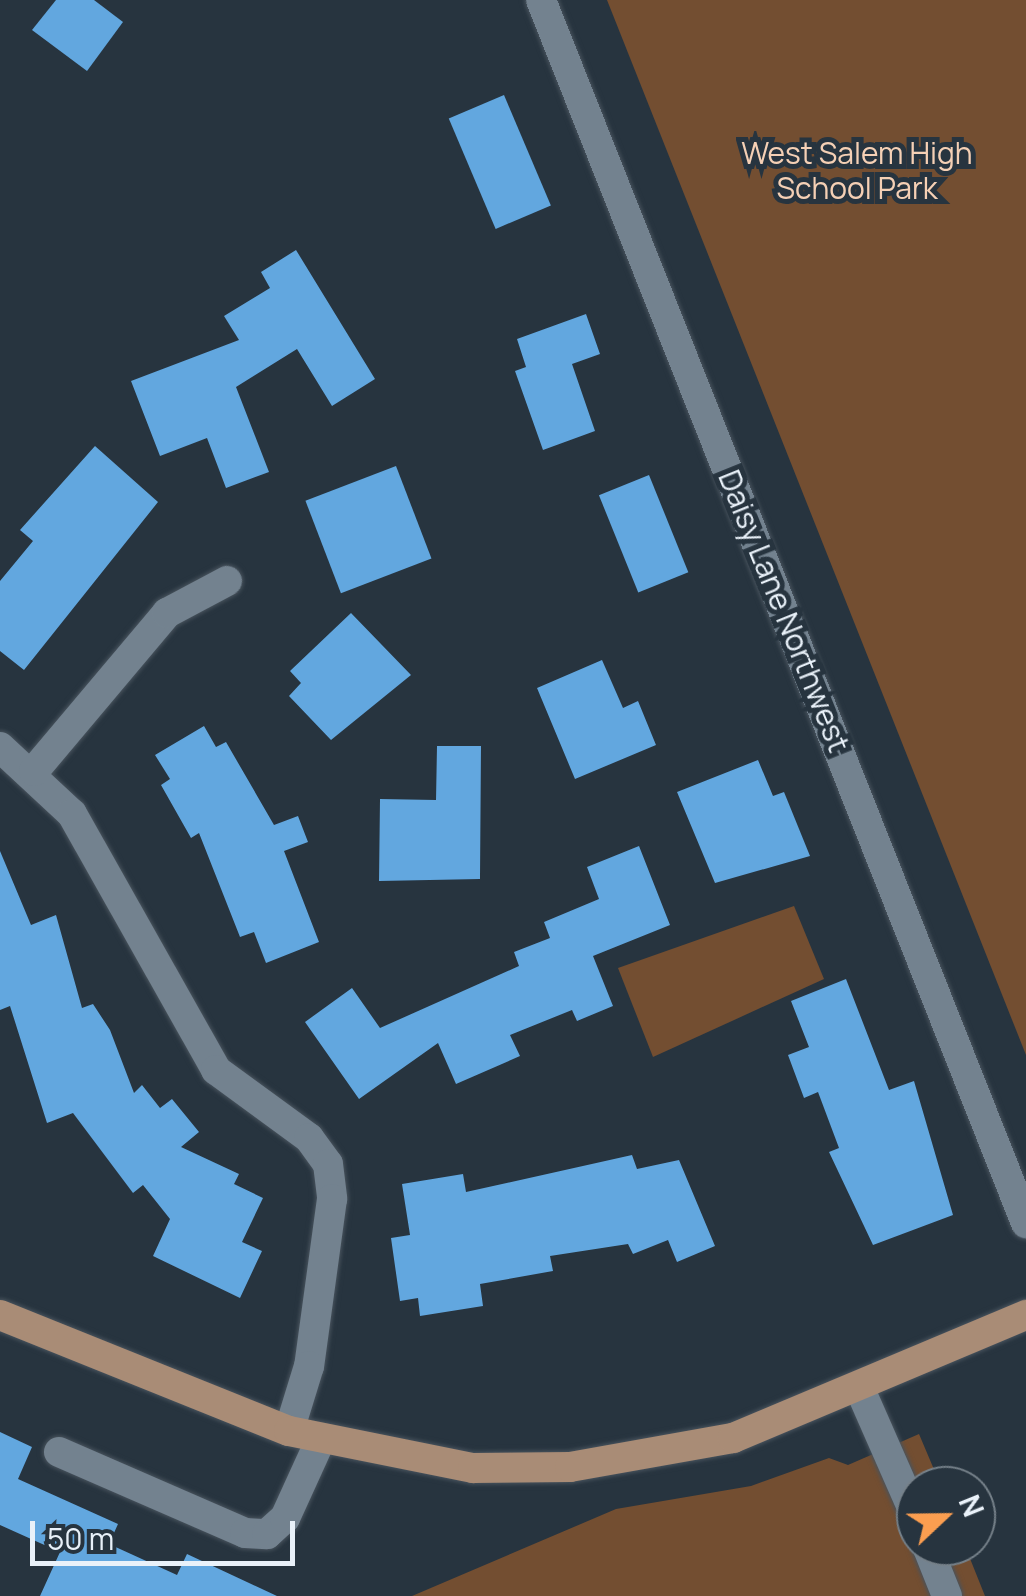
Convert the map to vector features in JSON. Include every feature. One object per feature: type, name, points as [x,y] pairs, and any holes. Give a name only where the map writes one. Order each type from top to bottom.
[{"type":"main road","points":[[0,1315],[289,1431],[473,1468],[570,1467],[733,1438],[1026,1315]]},
{"type":"street","name":"Daisy Lane Northwest","points":[[541,0],[1026,1223]]},
{"type":"street","points":[[34,771],[167,614],[227,581]]},
{"type":"street","points":[[0,747],[34,771],[102,860],[148,960],[216,1070],[309,1138],[328,1164],[332,1199],[312,1347],[289,1431]]},
{"type":"street","points":[[859,1388],[896,1472]]},
{"type":"street","points":[[59,1452],[245,1533],[267,1534],[285,1518],[321,1439]]},
{"type":"street","points":[[935,1566],[947,1596]]},
{"type":"green space","name":"West Salem High School Park","points":[[607,0],[1026,0],[1026,1055]]},
{"type":"green space","points":[[794,906],[824,979],[653,1057],[618,968]]},
{"type":"green space","points":[[919,1434],[933,1466],[896,1466],[896,1566],[973,1566],[985,1596],[412,1596],[616,1509],[751,1486],[829,1458],[848,1465]]},
{"type":"building","points":[[56,0],[94,0],[123,22],[87,71],[32,30]]},
{"type":"building","points":[[504,95],[551,205],[496,229],[449,118]]},
{"type":"building","points":[[296,250],[375,379],[332,406],[297,349],[236,387],[269,472],[226,488],[207,438],[160,456],[131,381],[239,340],[224,316],[270,288],[261,272]]},
{"type":"building","points":[[586,314],[600,354],[572,364],[595,431],[543,450],[515,371],[526,367],[517,339]]},
{"type":"building","points":[[95,446],[158,502],[24,670],[0,651],[0,581],[33,541],[20,530]]},
{"type":"building","points":[[396,466],[431,558],[341,593],[305,501]]},
{"type":"building","points":[[649,475],[688,572],[638,593],[599,495]]},
{"type":"building","points":[[351,613],[411,675],[331,740],[289,696],[301,683],[290,671]]},
{"type":"building","points":[[602,660],[623,708],[638,701],[656,745],[575,779],[537,688]]},
{"type":"building","points":[[204,726],[216,747],[226,742],[274,825],[298,816],[308,842],[284,851],[319,942],[266,963],[254,932],[240,937],[199,833],[191,838],[161,785],[170,779],[155,755]]},
{"type":"building","points":[[437,746],[481,746],[480,879],[379,881],[380,799],[436,800]]},
{"type":"building","points":[[758,760],[773,796],[784,792],[810,856],[715,883],[677,792]]},
{"type":"building","points":[[639,846],[670,925],[593,956],[613,1006],[577,1021],[572,1010],[510,1035],[520,1056],[456,1084],[438,1043],[359,1099],[305,1022],[352,988],[380,1028],[519,966],[514,952],[550,938],[544,922],[599,899],[587,867]]},
{"type":"building","points":[[0,851],[31,925],[56,915],[82,1008],[93,1004],[110,1030],[134,1093],[142,1085],[160,1108],[172,1099],[199,1132],[181,1147],[239,1174],[234,1184],[263,1198],[242,1242],[262,1251],[240,1298],[153,1256],[170,1219],[143,1185],[133,1193],[73,1113],[47,1123],[10,1006],[0,1010]]},
{"type":"building","points":[[846,979],[889,1090],[914,1081],[953,1215],[873,1245],[829,1152],[839,1148],[818,1092],[804,1098],[788,1055],[809,1047],[791,1001]]},
{"type":"building","points":[[632,1155],[637,1169],[679,1160],[715,1246],[677,1262],[668,1240],[633,1254],[628,1244],[550,1256],[553,1271],[480,1284],[483,1306],[420,1316],[418,1298],[400,1301],[391,1238],[410,1235],[402,1184],[463,1174],[466,1192]]},
{"type":"building","points":[[0,1432],[32,1447],[18,1479],[118,1524],[109,1544],[177,1575],[187,1554],[277,1596],[40,1596],[60,1552],[0,1525]]}]
